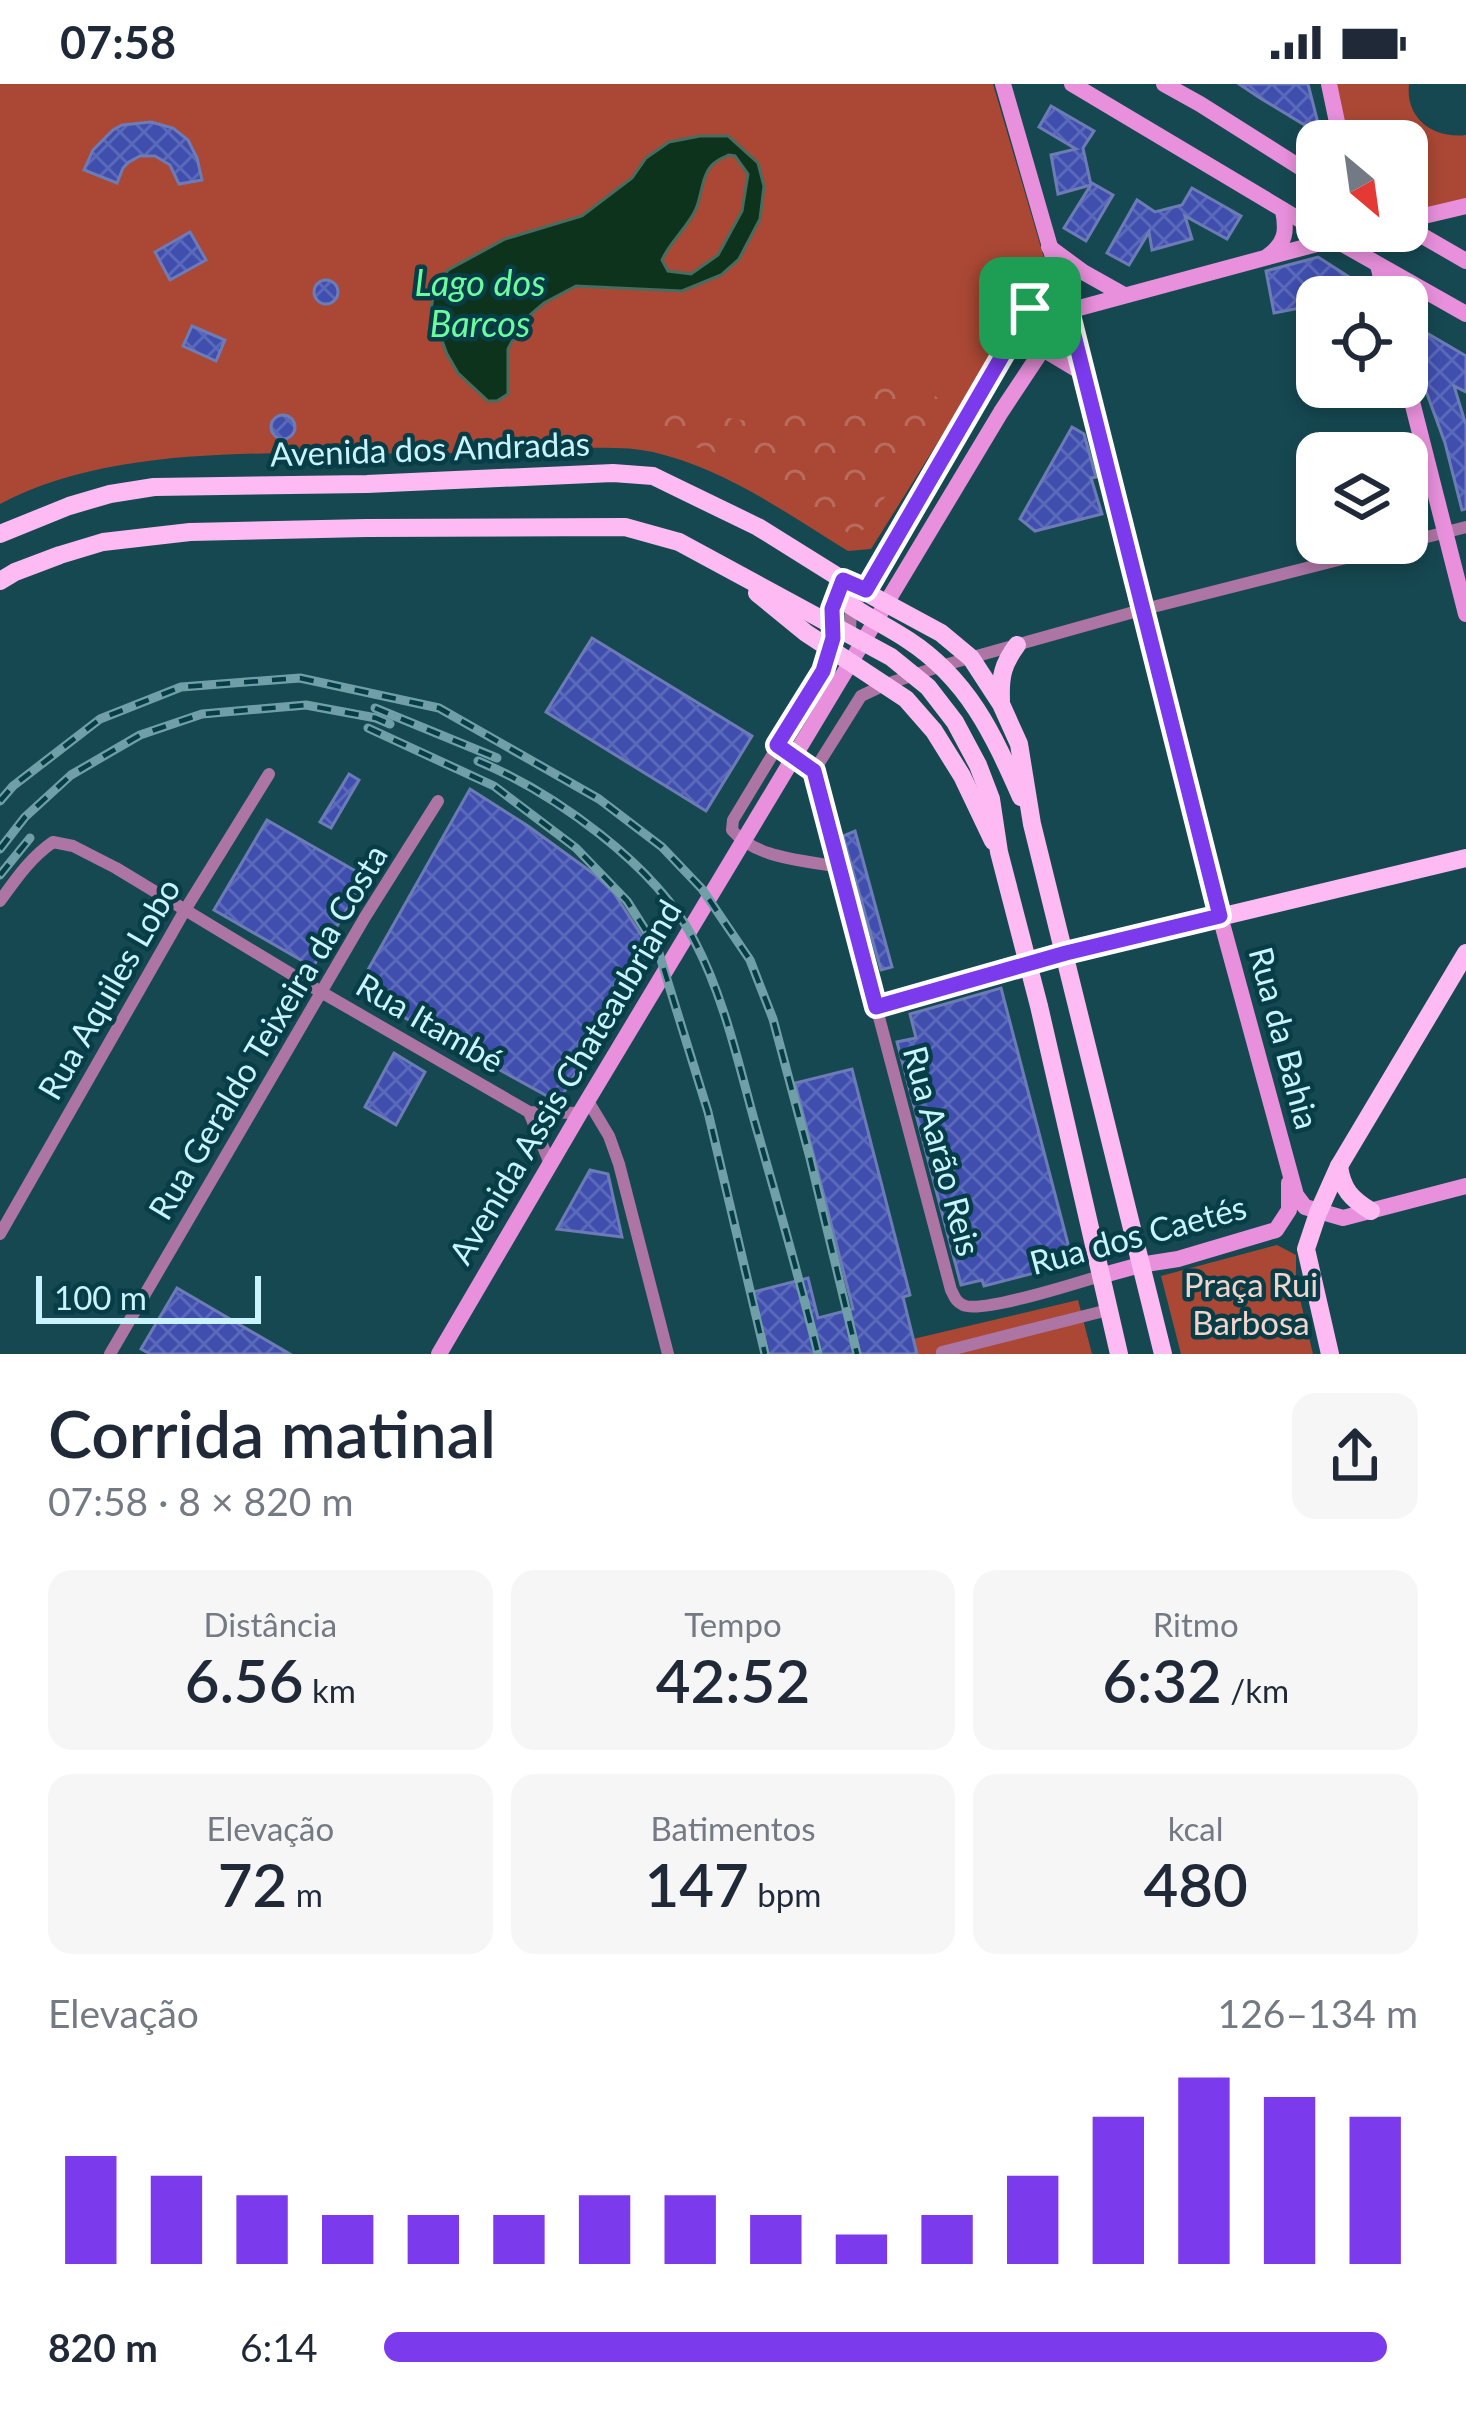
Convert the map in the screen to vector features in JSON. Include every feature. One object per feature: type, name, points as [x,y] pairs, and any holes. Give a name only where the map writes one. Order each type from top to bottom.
[{"type":"main road","name":"Avenida dos Andradas","points":[[0,534],[69,506],[154,487],[613,473],[653,476],[758,527],[941,666],[984,719],[1032,824]]},
{"type":"main road","points":[[0,581],[104,542],[190,532],[626,527],[679,542],[891,656],[928,687],[955,722],[991,799],[999,852],[1119,1354]]},
{"type":"main road","points":[[721,564],[806,633],[906,699],[934,731],[962,776],[999,852]]},
{"type":"main road","name":"Avenida dos Andradas","points":[[843,594],[866,590],[941,633],[971,658],[1001,704],[1018,744],[1032,824],[1163,1354]]},
{"type":"main road","points":[[842,629],[832,609],[843,594]]},
{"type":"main road","points":[[832,648],[842,629]]},
{"type":"main road","points":[[1001,704],[1000,676],[1017,645]]},
{"type":"main road","points":[[1028,963],[1466,858]]},
{"type":"main road","points":[[1330,1354],[1306,1250],[1318,1213],[1339,1166],[1466,953]]},
{"type":"main road","points":[[1339,1166],[1346,1192],[1371,1211]]},
{"type":"street","name":"Rua da Bahia","points":[[1003,84],[1068,311],[1141,610],[1289,1171]]},
{"type":"street","points":[[1072,84],[1296,217]]},
{"type":"street","points":[[1164,84],[1296,160]]},
{"type":"street","points":[[1329,84],[1337,120]]},
{"type":"street","points":[[1428,218],[1466,206]]},
{"type":"street","points":[[1268,256],[1285,237],[1283,210]]},
{"type":"street","points":[[1428,237],[1466,261]]},
{"type":"street","points":[[1030,308],[1054,306],[1068,311],[1296,244]]},
{"type":"street","points":[[1049,247],[1124,295]]},
{"type":"street","points":[[1356,252],[1466,314]]},
{"type":"street","points":[[1378,265],[1381,276]]},
{"type":"street","points":[[866,590],[1030,308],[1061,285]]},
{"type":"street","name":"Avenida Assis Chateaubriand","points":[[440,1354],[1001,412],[1068,311]]},
{"type":"street","points":[[1041,349],[1081,372]]},
{"type":"street","points":[[1413,408],[1466,614]]},
{"type":"street","points":[[1428,537],[1466,527]]},
{"type":"street","points":[[777,745],[814,771],[861,696],[884,685],[1141,610],[1323,564]]},
{"type":"street","points":[[832,648],[823,671],[733,820],[732,830],[765,853],[839,867]]},
{"type":"street","name":"Rua Aarão Reis","points":[[814,771],[951,1290],[963,1305]]},
{"type":"street","name":"Rua Aquiles Lobo","points":[[0,1234],[185,910],[269,774]]},
{"type":"street","name":"Rua Geraldo Teixeira da Costa","points":[[110,1354],[438,801]]},
{"type":"street","name":"Rua Itambé","points":[[0,901],[27,864],[53,842],[74,846],[529,1112],[550,1164]]},
{"type":"street","points":[[876,1007],[1028,963]]},
{"type":"street","points":[[585,1104],[609,1136],[619,1164],[668,1354]]},
{"type":"street","name":"Rua Itambé","points":[[529,1112],[585,1104]]},
{"type":"street","points":[[1289,1171],[1305,1207],[1343,1219],[1466,1186]]},
{"type":"street","name":"Rua dos Caetés","points":[[963,1305],[983,1307],[1276,1230],[1289,1210],[1289,1171]]},
{"type":"street","points":[[942,1352],[1108,1310]]},
{"type":"green space","points":[[0,84],[993,84],[1047,268],[871,549],[848,551],[705,469],[653,452],[619,448],[161,459],[50,483],[0,504]]},
{"type":"green space","points":[[1331,84],[1409,84],[1412,107],[1420,120],[1340,120]]},
{"type":"green space","points":[[1428,127],[1443,134],[1466,135],[1466,206],[1428,215]]},
{"type":"green space","points":[[890,380],[929,389],[943,404],[865,529],[850,534],[714,452],[633,431],[642,405],[755,422],[840,400]]},
{"type":"green space","name":"Praça Rui Barbosa","points":[[1277,1245],[1296,1255],[1296,1282],[1313,1354],[1181,1354],[1161,1276]]},
{"type":"green space","points":[[1078,1300],[1092,1354],[917,1354],[913,1339]]},
{"type":"water","name":"Lago dos Barcos","points":[[728,136],[758,163],[764,186],[760,219],[739,259],[721,275],[682,291],[576,286],[544,303],[523,321],[508,349],[508,394],[488,401],[458,373],[447,354],[431,311],[434,289],[448,270],[505,239],[582,216],[669,142]],"holes":[[[735,156],[748,174],[742,211],[718,255],[691,274],[668,271],[662,260],[695,211],[708,170],[720,159]]]},
{"type":"building","points":[[1239,84],[1308,84],[1317,120],[1296,120]]},
{"type":"building","points":[[1051,106],[1094,131],[1083,148],[1091,185],[1058,194],[1051,155],[1076,149],[1039,127]]},
{"type":"building","points":[[151,122],[173,128],[188,140],[202,180],[179,184],[170,165],[155,156],[129,162],[117,183],[84,170],[93,150],[113,130]]},
{"type":"building","points":[[1092,183],[1113,195],[1086,241],[1064,228]]},
{"type":"building","points":[[1192,188],[1241,216],[1227,239],[1185,216],[1192,239],[1152,250],[1149,232],[1129,265],[1107,253],[1137,200],[1155,212],[1182,205]]},
{"type":"building","points":[[190,232],[206,260],[170,280],[155,252]]},
{"type":"building","points":[[1318,257],[1348,276],[1296,276],[1296,309],[1274,313],[1266,271]]},
{"type":"building","points":[[326,280],[335,283],[335,301],[326,304],[317,301],[314,292],[317,283]]},
{"type":"building","points":[[192,326],[225,340],[216,361],[183,346]]},
{"type":"building","points":[[1428,334],[1466,356],[1466,392],[1454,386],[1466,425],[1466,509],[1462,510],[1428,396]]},
{"type":"building","points":[[283,415],[292,418],[292,436],[283,439],[274,436],[271,427],[274,418]]},
{"type":"building","points":[[1072,427],[1084,434],[1102,514],[1035,531],[1020,519]]},
{"type":"building","points":[[592,638],[752,736],[706,811],[546,712]]},
{"type":"building","points":[[349,774],[359,780],[331,828],[320,822]]},
{"type":"building","points":[[470,789],[594,874],[614,893],[651,950],[558,1102],[356,991]]},
{"type":"building","points":[[267,820],[366,877],[313,967],[214,910]]},
{"type":"building","points":[[855,831],[892,967],[881,970],[843,836]]},
{"type":"building","points":[[1001,988],[1073,1263],[984,1286],[982,1280],[961,1285],[897,1042],[916,1038],[910,1014]]},
{"type":"building","points":[[394,1053],[425,1072],[396,1125],[365,1107]]},
{"type":"building","points":[[852,1069],[910,1295],[903,1297],[917,1354],[768,1354],[753,1292],[808,1278],[818,1318],[853,1309],[795,1083]]},
{"type":"building","points":[[590,1170],[608,1174],[622,1237],[557,1229]]},
{"type":"building","points":[[177,1288],[290,1354],[150,1354],[141,1349]]},
{"type":"railway","points":[[0,801],[100,719],[181,687],[300,678],[439,708],[599,799],[662,847],[702,889],[750,960],[773,1019],[857,1354]]},
{"type":"railway","points":[[0,849],[25,817],[71,775],[140,735],[202,714],[306,705],[390,724]]},
{"type":"railway","points":[[375,708],[497,758]]},
{"type":"railway","points":[[368,728],[494,786],[576,848],[627,901],[658,950],[708,1112],[765,1354]]},
{"type":"railway","points":[[478,761],[538,792],[600,834],[655,885],[694,940],[729,1030],[818,1354]]},
{"type":"railway","points":[[0,875],[30,838]]},
{"type":"route","points":[[1042,305],[1068,311],[1220,916],[1066,953],[876,1007],[814,771],[777,745],[823,671],[832,648],[832,609],[843,580],[866,590],[1030,308],[1042,305]]}]
